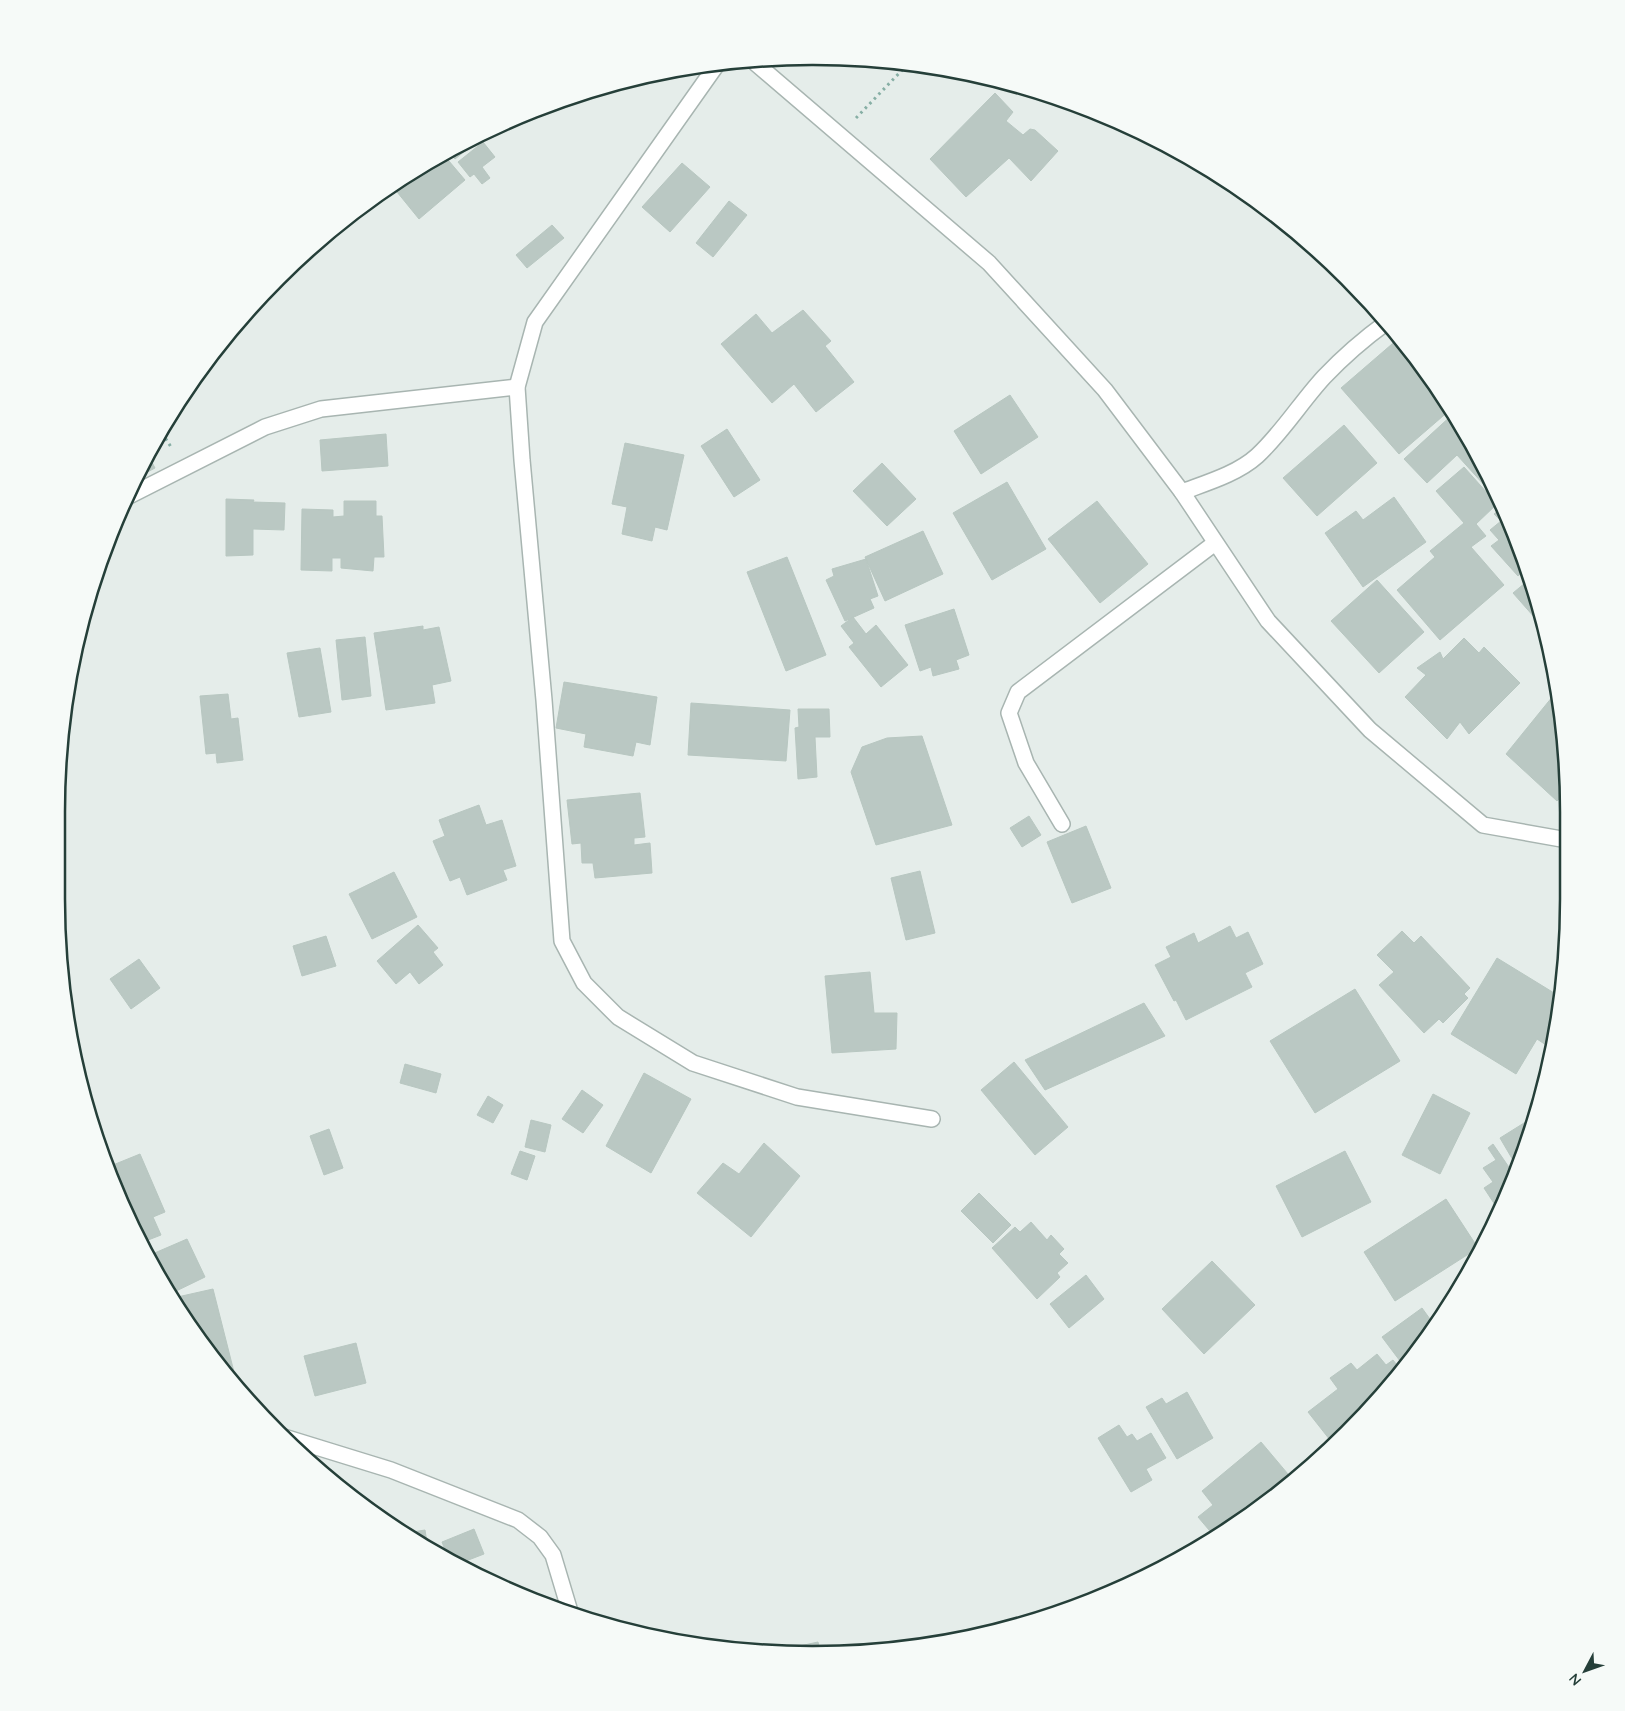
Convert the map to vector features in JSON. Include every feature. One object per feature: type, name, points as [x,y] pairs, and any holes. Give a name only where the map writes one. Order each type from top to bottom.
[{"type":"street","points":[[758,67],[989,264],[1105,390],[1182,492],[1268,621],[1370,730],[1483,825],[1560,839]]},
{"type":"street","points":[[712,72],[535,322],[517,387],[544,700],[562,941],[584,983],[618,1017],[693,1063],[797,1097],[932,1119]]},
{"type":"street","points":[[1182,492],[1226,475],[1256,457],[1281,430],[1324,377],[1381,327]]},
{"type":"street","points":[[138,492],[265,427],[321,409],[517,387]]},
{"type":"street","points":[[1062,824],[1026,763],[1010,712],[1018,692],[1216,542]]},
{"type":"street","points":[[300,1442],[391,1470],[518,1520],[540,1537],[553,1555],[568,1604]]},
{"type":"path","points":[[838,136],[902,70]]},
{"type":"building","points":[[995,93],[1013,112],[1006,121],[1023,135],[1030,129],[1035,130],[1058,151],[1031,181],[1009,158],[966,197],[930,159]]},
{"type":"building","points":[[483,142],[495,157],[482,167],[490,178],[482,184],[474,174],[470,177],[458,162]]},
{"type":"building","points":[[448,160],[465,180],[419,219],[397,191]]},
{"type":"building","points":[[682,163],[710,187],[670,232],[642,207]]},
{"type":"building","points":[[729,201],[747,215],[713,257],[696,243]]},
{"type":"building","points":[[552,225],[564,238],[527,268],[516,255]]},
{"type":"building","points":[[803,310],[831,341],[825,346],[854,382],[816,412],[794,384],[772,403],[721,344],[756,314],[772,333]]},
{"type":"building","points":[[1394,342],[1406,357],[1445,414],[1399,454],[1341,388]]},
{"type":"building","points":[[1010,395],[1038,437],[981,474],[954,431]]},
{"type":"building","points":[[1448,419],[1485,486],[1457,455],[1427,483],[1404,459]]},
{"type":"building","points":[[1344,425],[1377,463],[1317,516],[1283,478]]},
{"type":"building","points":[[727,429],[760,480],[734,497],[701,446]]},
{"type":"building","points":[[386,434],[388,466],[322,471],[320,440]]},
{"type":"building","points":[[625,443],[684,455],[667,530],[655,527],[652,541],[622,534],[627,507],[612,504]]},
{"type":"building","points":[[152,463],[155,468],[147,472]]},
{"type":"building","points":[[882,463],[916,499],[887,526],[853,491]]},
{"type":"building","points":[[1464,467],[1489,495],[1494,507],[1476,524],[1486,536],[1471,547],[1504,585],[1440,640],[1397,590],[1435,557],[1430,551],[1464,523],[1436,491]]},
{"type":"building","points":[[1007,482],[1046,549],[992,580],[953,513]]},
{"type":"building","points":[[1394,497],[1426,542],[1363,587],[1325,533],[1356,511],[1363,520]]},
{"type":"building","points":[[226,499],[285,503],[284,530],[253,529],[253,555],[226,556]]},
{"type":"building","points":[[344,501],[376,501],[376,516],[382,516],[384,557],[374,557],[373,571],[341,568],[341,558],[332,558],[332,571],[301,570],[302,509],[333,510],[333,517],[344,516]]},
{"type":"building","points":[[1097,501],[1148,564],[1100,603],[1048,539]]},
{"type":"building","points":[[1501,521],[1521,574],[1518,576],[1491,546],[1499,540],[1490,530]]},
{"type":"building","points":[[923,531],[943,574],[885,601],[865,557]]},
{"type":"building","points":[[787,557],[826,655],[786,671],[747,572]]},
{"type":"building","points":[[866,559],[878,596],[870,599],[874,608],[845,621],[826,580],[834,576],[832,569]]},
{"type":"building","points":[[1377,580],[1424,632],[1379,673],[1331,621]]},
{"type":"building","points":[[1524,584],[1535,617],[1513,593]]},
{"type":"building","points":[[954,609],[969,655],[956,660],[959,669],[933,676],[931,667],[920,671],[905,625]]},
{"type":"building","points":[[853,617],[866,634],[876,625],[908,665],[881,687],[849,647],[854,643],[841,626]]},
{"type":"building","points":[[423,626],[423,630],[439,627],[451,681],[432,685],[435,703],[386,710],[374,633]]},
{"type":"building","points":[[365,637],[371,696],[342,700],[336,640]]},
{"type":"building","points":[[1464,638],[1479,653],[1484,647],[1520,683],[1469,734],[1460,722],[1447,739],[1405,697],[1426,675],[1417,668],[1440,652],[1443,659]]},
{"type":"building","points":[[320,648],[331,712],[299,717],[287,653]]},
{"type":"building","points":[[564,682],[657,697],[650,745],[636,742],[633,756],[584,747],[586,734],[556,728]]},
{"type":"building","points":[[228,694],[231,719],[238,718],[243,760],[217,763],[216,753],[206,754],[200,696]]},
{"type":"building","points":[[1551,698],[1559,799],[1557,801],[1506,754]]},
{"type":"building","points":[[691,703],[790,710],[786,761],[688,755]]},
{"type":"building","points":[[798,709],[829,709],[830,737],[815,737],[817,777],[798,779],[795,728],[799,727]]},
{"type":"building","points":[[922,736],[952,825],[876,845],[851,772],[862,747],[887,738]]},
{"type":"building","points":[[640,793],[645,837],[634,838],[634,845],[650,843],[652,873],[595,878],[593,863],[582,863],[581,843],[572,844],[567,800]]},
{"type":"building","points":[[479,805],[486,825],[502,820],[516,866],[503,870],[507,880],[467,895],[460,877],[450,881],[433,841],[445,836],[439,820]]},
{"type":"building","points":[[1029,816],[1041,835],[1022,847],[1010,828]]},
{"type":"building","points":[[1086,826],[1111,888],[1072,903],[1047,842]]},
{"type":"building","points":[[920,871],[935,933],[906,940],[891,878]]},
{"type":"building","points":[[394,872],[417,917],[372,939],[349,894]]},
{"type":"building","points":[[418,925],[438,948],[433,952],[443,965],[419,984],[410,972],[396,984],[377,961]]},
{"type":"building","points":[[1230,926],[1236,938],[1248,932],[1263,964],[1245,973],[1252,987],[1186,1020],[1155,965],[1171,957],[1166,947],[1194,933],[1198,943]]},
{"type":"building","points":[[1402,931],[1414,943],[1421,936],[1470,988],[1464,994],[1468,998],[1443,1023],[1439,1019],[1424,1033],[1379,985],[1394,972],[1377,955]]},
{"type":"building","points":[[326,936],[336,966],[302,976],[293,946]]},
{"type":"building","points":[[1497,958],[1554,993],[1546,1045],[1537,1039],[1516,1074],[1451,1034]]},
{"type":"building","points":[[139,959],[160,988],[131,1009],[110,979]]},
{"type":"building","points":[[870,972],[874,1013],[897,1013],[896,1049],[832,1053],[825,976]]},
{"type":"building","points":[[1355,989],[1400,1061],[1315,1113],[1270,1041]]},
{"type":"building","points":[[1144,1003],[1165,1036],[1045,1090],[1025,1060]]},
{"type":"building","points":[[1014,1062],[1068,1127],[1035,1155],[981,1090]]},
{"type":"building","points":[[405,1064],[441,1074],[436,1093],[400,1083]]},
{"type":"building","points":[[644,1073],[691,1099],[651,1173],[606,1146]]},
{"type":"building","points":[[582,1090],[603,1105],[583,1133],[562,1119]]},
{"type":"building","points":[[1433,1094],[1470,1113],[1440,1174],[1402,1155]]},
{"type":"building","points":[[488,1096],[503,1105],[493,1123],[477,1115]]},
{"type":"building","points":[[531,1120],[551,1125],[545,1152],[525,1147]]},
{"type":"building","points":[[1525,1122],[1512,1159],[1500,1138]]},
{"type":"building","points":[[329,1129],[343,1168],[324,1175],[310,1136]]},
{"type":"building","points":[[764,1143],[800,1176],[751,1237],[697,1193],[723,1163],[739,1174]]},
{"type":"building","points":[[1493,1144],[1509,1168],[1494,1204],[1484,1188],[1493,1182],[1483,1168],[1496,1160],[1488,1148]]},
{"type":"building","points":[[520,1151],[535,1156],[527,1180],[511,1174]]},
{"type":"building","points":[[1345,1151],[1371,1202],[1302,1237],[1276,1186]]},
{"type":"building","points":[[140,1154],[165,1212],[153,1217],[161,1235],[148,1240],[114,1164]]},
{"type":"building","points":[[979,1193],[1011,1225],[993,1243],[961,1211]]},
{"type":"building","points":[[1446,1199],[1475,1244],[1470,1253],[1395,1301],[1364,1252]]},
{"type":"building","points":[[1031,1222],[1047,1240],[1051,1235],[1064,1249],[1059,1254],[1068,1263],[1057,1273],[1060,1277],[1037,1299],[992,1248],[1015,1227],[1020,1232]]},
{"type":"building","points":[[187,1239],[205,1277],[177,1291],[155,1253]]},
{"type":"building","points":[[1212,1261],[1255,1305],[1204,1354],[1162,1309]]},
{"type":"building","points":[[1086,1275],[1104,1299],[1069,1328],[1050,1304]]},
{"type":"building","points":[[213,1289],[234,1372],[219,1354],[180,1296]]},
{"type":"building","points":[[1422,1308],[1430,1319],[1400,1361],[1382,1337]]},
{"type":"building","points":[[356,1343],[366,1383],[315,1396],[304,1356]]},
{"type":"building","points":[[1377,1354],[1386,1365],[1393,1360],[1397,1365],[1375,1391],[1329,1439],[1308,1412],[1338,1389],[1330,1378],[1351,1363],[1357,1370]]},
{"type":"building","points":[[1187,1392],[1213,1438],[1177,1459],[1146,1407],[1162,1398],[1166,1404]]},
{"type":"building","points":[[1119,1425],[1127,1437],[1132,1434],[1137,1441],[1151,1433],[1166,1458],[1146,1469],[1152,1480],[1131,1492],[1098,1438]]},
{"type":"building","points":[[1261,1442],[1289,1475],[1268,1492],[1210,1531],[1198,1517],[1213,1505],[1202,1491]]},
{"type":"building","points":[[474,1529],[484,1554],[467,1561],[445,1549],[442,1542]]},
{"type":"building","points":[[425,1530],[426,1538],[416,1531]]},
{"type":"building","points":[[818,1642],[819,1646],[812,1646],[802,1646]]}]
